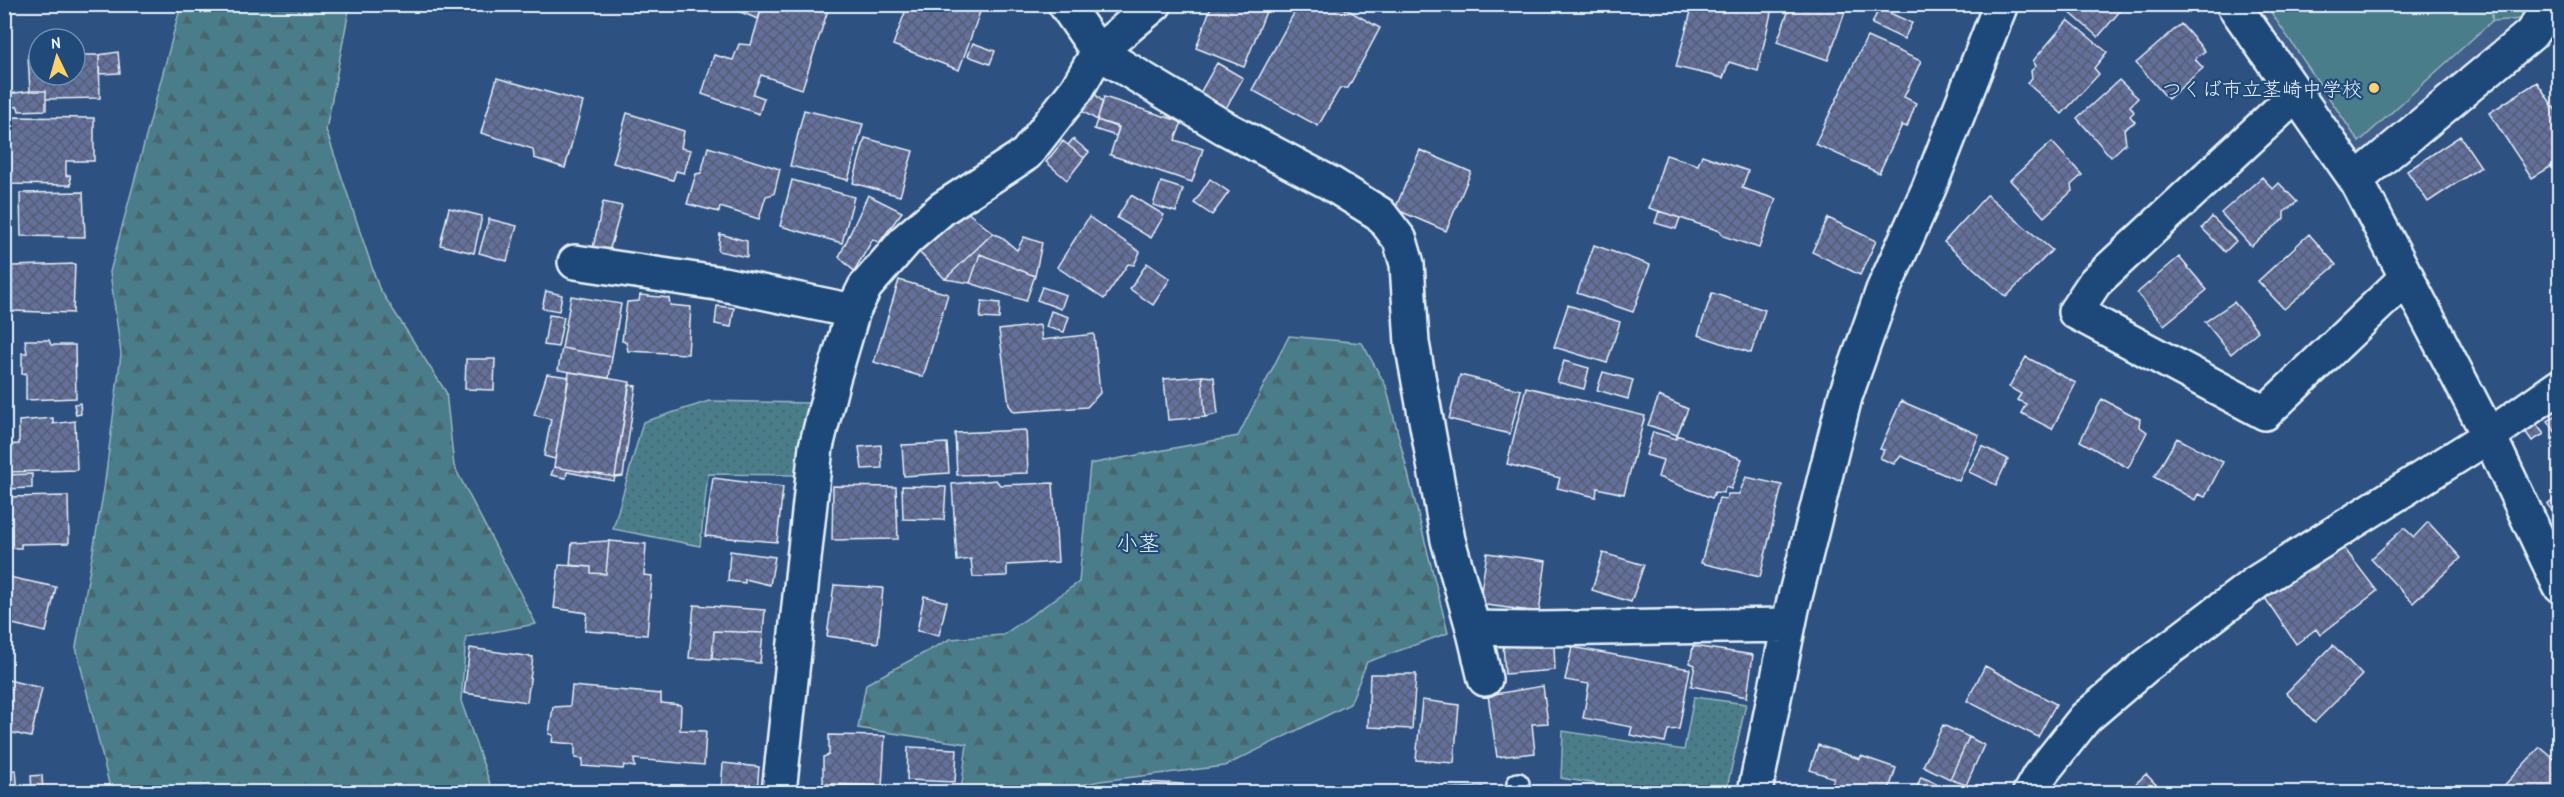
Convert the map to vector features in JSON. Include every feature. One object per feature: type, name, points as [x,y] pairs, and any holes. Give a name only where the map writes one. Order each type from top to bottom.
[{"type":"street","points":[[1065,4],[1098,52],[1225,128],[1330,183],[1380,214],[1400,240],[1407,264],[1412,343],[1448,540],[1485,679]]},
{"type":"street","points":[[779,792],[816,447],[853,311],[865,287],[907,239],[943,208],[1026,154],[1077,89],[1098,52],[1155,4]]},
{"type":"street","points":[[1755,792],[1788,625],[1845,397],[1883,290],[1929,188],[2001,4]]},
{"type":"street","points":[[2233,4],[2356,180],[2489,436],[2559,586]]},
{"type":"street","points":[[2356,180],[2531,34],[2551,4]]},
{"type":"street","points":[[2296,95],[2095,282],[2075,312],[2265,413],[2407,277]]},
{"type":"street","points":[[575,262],[723,284],[853,311]]},
{"type":"street","points":[[2030,792],[2039,776],[2085,718],[2146,666],[2256,582],[2489,436],[2559,386]]},
{"type":"street","points":[[1473,628],[1788,625]]},
{"type":"shaded area","name":"つくば市立茎崎中学校","points":[[2252,5],[2533,5],[2523,19],[2356,156]]},
{"type":"green space","points":[[181,5],[350,5],[326,130],[379,288],[446,392],[454,466],[536,624],[466,637],[461,701],[493,792],[111,792],[76,647],[104,489],[121,354],[110,272]]},
{"type":"green space","name":"つくば市立茎崎中学校","points":[[2266,5],[2493,5],[2492,21],[2359,142]]},
{"type":"green space","points":[[2493,5],[2533,5],[2523,19],[2492,21]]},
{"type":"green space","points":[[1289,336],[1362,343],[1386,386],[1448,633],[1367,662],[1350,704],[1225,766],[1100,781],[1056,791],[961,791],[967,744],[858,728],[866,684],[950,639],[1003,635],[1079,582],[1090,464],[1238,436]]},
{"type":"green space","points":[[709,401],[808,403],[795,475],[708,474],[700,546],[613,529],[643,422]]},
{"type":"green space","points":[[1694,697],[1746,704],[1726,792],[1646,792],[1561,778],[1563,731],[1684,750]]},
{"type":"building","points":[[12,4],[63,4],[63,6],[12,6]]},
{"type":"building","points":[[740,4],[763,4],[758,19],[738,11]]},
{"type":"building","points":[[763,4],[830,4],[802,89],[761,75],[753,94],[764,98],[759,114],[702,94],[714,55],[733,60],[739,44],[751,45]]},
{"type":"building","points":[[908,4],[958,4],[980,12],[959,70],[893,45]]},
{"type":"building","points":[[1212,4],[1269,4],[1244,67],[1196,48]]},
{"type":"building","points":[[1299,4],[1337,4],[1380,28],[1348,88],[1340,88],[1318,126],[1252,90]]},
{"type":"building","points":[[1693,4],[1773,4],[1758,71],[1729,62],[1723,78],[1676,67]]},
{"type":"building","points":[[1791,4],[1825,4],[1845,12],[1828,60],[1777,42]]},
{"type":"building","points":[[2074,4],[2126,4],[2098,37],[2068,11]]},
{"type":"building","points":[[1879,8],[1912,23],[1904,39],[1872,24]]},
{"type":"building","points":[[2068,20],[2107,52],[2094,68],[2099,74],[2062,114],[2027,83],[2032,78],[2031,71],[2036,66],[2033,61]]},
{"type":"building","points":[[2181,24],[2205,51],[2195,59],[2203,68],[2168,99],[2136,63]]},
{"type":"building","points":[[1867,37],[1921,61],[1904,97],[1916,103],[1907,127],[1902,125],[1879,173],[1815,144]]},
{"type":"building","points":[[973,43],[995,51],[990,64],[968,56]]},
{"type":"building","points":[[118,52],[120,73],[99,74],[99,55]]},
{"type":"building","points":[[87,55],[99,55],[100,98],[46,99],[46,91],[30,91],[30,87],[87,87]]},
{"type":"building","points":[[1217,63],[1243,78],[1226,108],[1200,93]]},
{"type":"building","points":[[497,78],[583,102],[565,168],[534,158],[533,149],[481,133]]},
{"type":"building","points":[[2119,80],[2138,98],[2130,106],[2134,112],[2130,116],[2135,122],[2124,129],[2126,143],[2111,157],[2077,118]]},
{"type":"building","points":[[2537,82],[2560,117],[2560,161],[2532,178],[2489,113]]},
{"type":"building","points":[[46,91],[46,110],[19,111],[18,107],[8,106],[8,94]]},
{"type":"building","points":[[1092,91],[1103,102],[1097,120],[1080,110]]},
{"type":"building","points":[[1104,97],[1182,122],[1175,140],[1203,149],[1192,182],[1110,155],[1119,128],[1097,120]]},
{"type":"building","points":[[804,110],[863,124],[848,180],[790,166]]},
{"type":"building","points":[[627,113],[684,131],[681,148],[691,150],[684,173],[676,171],[673,180],[613,163]]},
{"type":"building","points":[[9,117],[94,118],[94,161],[66,161],[66,176],[70,175],[71,185],[4,184],[4,134],[8,134]]},
{"type":"building","points":[[1097,120],[1119,127],[1116,136],[1094,129]]},
{"type":"building","points":[[2460,136],[2481,167],[2428,202],[2407,171]]},
{"type":"building","points":[[865,138],[913,151],[900,196],[853,183]]},
{"type":"building","points":[[1073,139],[1089,152],[1084,158],[1068,145]]},
{"type":"building","points":[[1063,141],[1084,158],[1067,180],[1046,162]]},
{"type":"building","points":[[2052,142],[2082,175],[2071,185],[2072,191],[2044,217],[2010,180]]},
{"type":"building","points":[[708,147],[780,169],[774,194],[766,196],[759,219],[720,207],[719,212],[687,204],[696,174],[701,173]]},
{"type":"building","points":[[1420,150],[1471,172],[1446,231],[1395,209]]},
{"type":"building","points":[[1666,155],[1698,165],[1702,155],[1748,171],[1742,188],[1776,199],[1759,248],[1723,236],[1720,231],[1649,208]]},
{"type":"building","points":[[2262,177],[2273,189],[2279,183],[2297,202],[2284,212],[2284,219],[2251,246],[2221,213]]},
{"type":"building","points":[[1210,179],[1229,192],[1212,215],[1194,203]]},
{"type":"building","points":[[792,180],[854,197],[842,243],[780,226]]},
{"type":"building","points":[[1161,182],[1183,189],[1176,212],[1153,205]]},
{"type":"building","points":[[83,192],[85,237],[21,236],[20,193]]},
{"type":"building","points":[[868,195],[902,212],[879,243],[873,239],[854,271],[839,257]]},
{"type":"building","points":[[1131,195],[1164,215],[1151,238],[1117,218]]},
{"type":"building","points":[[1987,195],[2052,250],[2006,297],[1944,242]]},
{"type":"building","points":[[603,202],[622,206],[609,252],[593,248]]},
{"type":"building","points":[[449,208],[482,216],[474,253],[440,245]]},
{"type":"building","points":[[1659,211],[1680,218],[1676,229],[1655,223]]},
{"type":"building","points":[[967,212],[993,233],[945,279],[918,251],[935,233]]},
{"type":"building","points":[[1089,217],[1140,252],[1134,265],[1128,264],[1104,299],[1057,267]]},
{"type":"building","points":[[2212,217],[2236,241],[2225,252],[2202,228]]},
{"type":"building","points":[[1828,218],[1876,241],[1860,275],[1812,252]]},
{"type":"building","points":[[489,219],[517,226],[507,261],[479,253]]},
{"type":"building","points":[[993,233],[1017,250],[1024,237],[1042,243],[1035,276],[980,254],[970,283],[945,279]]},
{"type":"building","points":[[720,234],[747,241],[747,257],[718,251]]},
{"type":"building","points":[[2309,234],[2336,265],[2284,309],[2258,281]]},
{"type":"building","points":[[1594,245],[1650,265],[1633,312],[1577,293]]},
{"type":"building","points":[[980,254],[1035,276],[1026,301],[970,283]]},
{"type":"building","points":[[2179,257],[2207,290],[2164,325],[2137,293]]},
{"type":"building","points":[[1147,263],[1170,279],[1153,305],[1130,289]]},
{"type":"building","points":[[75,264],[73,313],[12,311],[12,266]]},
{"type":"building","points":[[899,280],[948,294],[923,377],[874,362]]},
{"type":"building","points":[[1042,287],[1066,295],[1061,309],[1037,300]]},
{"type":"building","points":[[546,291],[562,295],[559,311],[542,308]]},
{"type":"building","points":[[1712,293],[1765,310],[1751,353],[1698,335]]},
{"type":"building","points":[[640,295],[669,298],[670,305],[691,307],[688,354],[628,351],[626,342],[622,341],[627,302],[639,301]]},
{"type":"building","points":[[571,296],[621,304],[612,357],[562,348]]},
{"type":"building","points":[[982,301],[1000,303],[999,319],[980,318]]},
{"type":"building","points":[[2234,302],[2258,331],[2231,354],[2205,322]]},
{"type":"building","points":[[1568,305],[1620,322],[1607,363],[1554,347]]},
{"type":"building","points":[[717,306],[734,308],[731,327],[715,324]]},
{"type":"building","points":[[1051,311],[1069,317],[1064,332],[1046,327]]},
{"type":"building","points":[[549,315],[564,317],[558,347],[544,345]]},
{"type":"building","points":[[1040,325],[1042,340],[1094,334],[1100,393],[1087,407],[1014,412],[1009,405],[999,330]]},
{"type":"building","points":[[25,340],[49,340],[51,345],[75,345],[76,398],[26,400],[26,373],[22,374],[22,353],[27,353]]},
{"type":"building","points":[[562,348],[612,357],[609,378],[558,370]]},
{"type":"building","points":[[2026,357],[2076,383],[2052,429],[2021,413],[2026,404],[2017,400],[2021,394],[2009,387]]},
{"type":"building","points":[[466,359],[495,359],[494,390],[465,389]]},
{"type":"building","points":[[1564,361],[1589,368],[1584,389],[1557,382]]},
{"type":"building","points":[[569,372],[630,382],[615,477],[554,467]]},
{"type":"building","points":[[1603,372],[1633,380],[1628,399],[1597,390]]},
{"type":"building","points":[[547,374],[569,377],[555,459],[544,456],[551,419],[534,415]]},
{"type":"building","points":[[1460,375],[1521,390],[1510,434],[1449,419]]},
{"type":"building","points":[[1202,376],[1205,417],[1168,420],[1164,379]]},
{"type":"building","points":[[1202,376],[1214,377],[1218,414],[1205,417]]},
{"type":"building","points":[[629,385],[636,386],[623,476],[615,477]]},
{"type":"building","points":[[1526,387],[1645,416],[1624,494],[1597,488],[1596,497],[1557,488],[1560,478],[1507,464]]},
{"type":"building","points":[[1659,396],[1688,409],[1677,435],[1648,425]]},
{"type":"building","points":[[2102,399],[2140,419],[2139,426],[2147,432],[2128,468],[2080,441]]},
{"type":"building","points":[[1901,401],[1979,435],[1959,481],[1901,456],[1894,464],[1880,458],[1884,450],[1880,449]]},
{"type":"building","points":[[80,403],[81,414],[76,415],[74,404]]},
{"type":"building","points":[[2560,413],[2560,439],[2548,421]]},
{"type":"building","points":[[53,418],[53,424],[75,421],[77,470],[8,472],[8,445],[19,444],[19,421]]},
{"type":"building","points":[[2536,424],[2544,434],[2532,441],[2525,431]]},
{"type":"building","points":[[1026,430],[1028,473],[957,475],[955,433]]},
{"type":"building","points":[[1653,432],[1676,439],[1677,435],[1742,459],[1731,489],[1726,487],[1723,493],[1715,492],[1712,498],[1658,477],[1663,460],[1646,455]]},
{"type":"building","points":[[2177,438],[2223,462],[2205,497],[2198,494],[2195,500],[2154,477]]},
{"type":"building","points":[[947,443],[949,473],[904,476],[902,445]]},
{"type":"building","points":[[881,445],[882,468],[862,469],[859,447]]},
{"type":"building","points":[[1982,446],[2008,459],[1996,485],[1969,472]]},
{"type":"building","points":[[554,467],[615,477],[614,481],[567,472],[566,478],[551,475]]},
{"type":"building","points":[[32,474],[32,488],[4,489],[4,475]]},
{"type":"building","points":[[1746,477],[1782,485],[1760,577],[1701,563],[1719,498],[1726,499],[1728,494],[1739,494]]},
{"type":"building","points":[[713,478],[783,487],[777,542],[705,536]]},
{"type":"building","points":[[996,480],[1000,485],[1053,483],[1058,562],[1007,565],[1007,576],[973,577],[971,559],[957,561],[952,484]]},
{"type":"building","points":[[833,486],[896,487],[898,539],[832,540]]},
{"type":"building","points":[[902,486],[946,487],[944,520],[903,519]]},
{"type":"building","points":[[2560,495],[2560,521],[2547,504]]},
{"type":"building","points":[[68,496],[69,543],[21,544],[21,548],[5,548],[4,497]]},
{"type":"building","points":[[2428,522],[2461,558],[2413,603],[2371,559],[2404,528],[2414,537]]},
{"type":"building","points":[[609,541],[646,544],[644,575],[652,576],[647,635],[585,631],[587,613],[554,608],[559,565],[591,567],[591,573],[606,574]]},
{"type":"building","points":[[609,541],[606,574],[591,573],[591,567],[570,565],[572,543]]},
{"type":"building","points":[[2341,544],[2377,591],[2320,635],[2316,629],[2296,644],[2265,598]]},
{"type":"building","points":[[730,551],[775,557],[770,585],[745,579],[745,583],[728,581]]},
{"type":"building","points":[[1487,553],[1546,561],[1539,612],[1479,604]]},
{"type":"building","points":[[1603,553],[1644,565],[1631,602],[1592,590]]},
{"type":"building","points":[[4,576],[56,587],[46,632],[4,622]]},
{"type":"building","points":[[834,585],[883,588],[878,643],[827,636]]},
{"type":"building","points":[[924,596],[947,602],[939,635],[917,631]]},
{"type":"building","points":[[694,605],[765,610],[763,633],[714,631],[712,659],[689,658]]},
{"type":"building","points":[[714,631],[763,633],[760,663],[712,659]]},
{"type":"building","points":[[1503,643],[1554,645],[1555,670],[1505,674]]},
{"type":"building","points":[[2333,645],[2362,675],[2315,722],[2286,693]]},
{"type":"building","points":[[1693,646],[1753,655],[1747,697],[1691,686],[1695,665],[1690,663]]},
{"type":"building","points":[[1572,647],[1690,669],[1679,729],[1668,730],[1665,742],[1630,735],[1632,727],[1583,718],[1589,684],[1565,680]]},
{"type":"building","points":[[470,648],[533,657],[527,702],[464,693]]},
{"type":"building","points":[[1985,666],[2056,704],[2038,737],[1967,701]]},
{"type":"building","points":[[1370,674],[1416,674],[1412,729],[1368,727]]},
{"type":"building","points":[[4,679],[42,688],[31,737],[4,731]]},
{"type":"building","points":[[572,686],[661,694],[661,703],[681,705],[680,730],[706,731],[704,765],[634,759],[635,767],[624,765],[623,769],[582,766],[583,759],[575,758],[575,744],[552,742],[553,735],[549,734],[553,707],[570,706]]},
{"type":"building","points":[[1543,686],[1548,723],[1532,724],[1535,753],[1497,757],[1488,695]]},
{"type":"building","points":[[1422,700],[1459,705],[1454,763],[1416,760]]},
{"type":"building","points":[[1943,725],[1969,737],[1950,779],[1923,766]]},
{"type":"building","points":[[829,735],[885,736],[882,787],[823,784],[823,757],[829,755]]},
{"type":"building","points":[[1969,737],[1984,745],[1966,785],[1950,779]]},
{"type":"building","points":[[1818,745],[1896,768],[1888,792],[1829,792],[1834,778],[1810,770]]},
{"type":"building","points":[[908,747],[957,749],[955,782],[907,780]]},
{"type":"building","points":[[2540,747],[2560,764],[2559,792],[2498,792]]},
{"type":"building","points":[[723,763],[759,767],[757,792],[721,792]]},
{"type":"building","points":[[16,770],[18,792],[4,792],[4,771]]},
{"type":"building","points":[[2146,774],[2163,792],[2127,792]]},
{"type":"building","points":[[42,775],[43,792],[32,792],[31,776]]},
{"type":"building","points":[[1921,777],[1936,783],[1936,787],[1949,792],[1915,792]]},
{"type":"building","points":[[1143,782],[1183,784],[1182,792],[1112,792],[1113,784],[1143,786]]},
{"type":"building","points":[[831,784],[876,786],[876,792],[830,792]]},
{"type":"building","points":[[1483,787],[1484,792],[1374,792]]},
{"type":"place","name":"つくば市立茎崎中学校","points":[[2374,88]]},
{"type":"district","name":"小茎","points":[[1138,543]]}]
